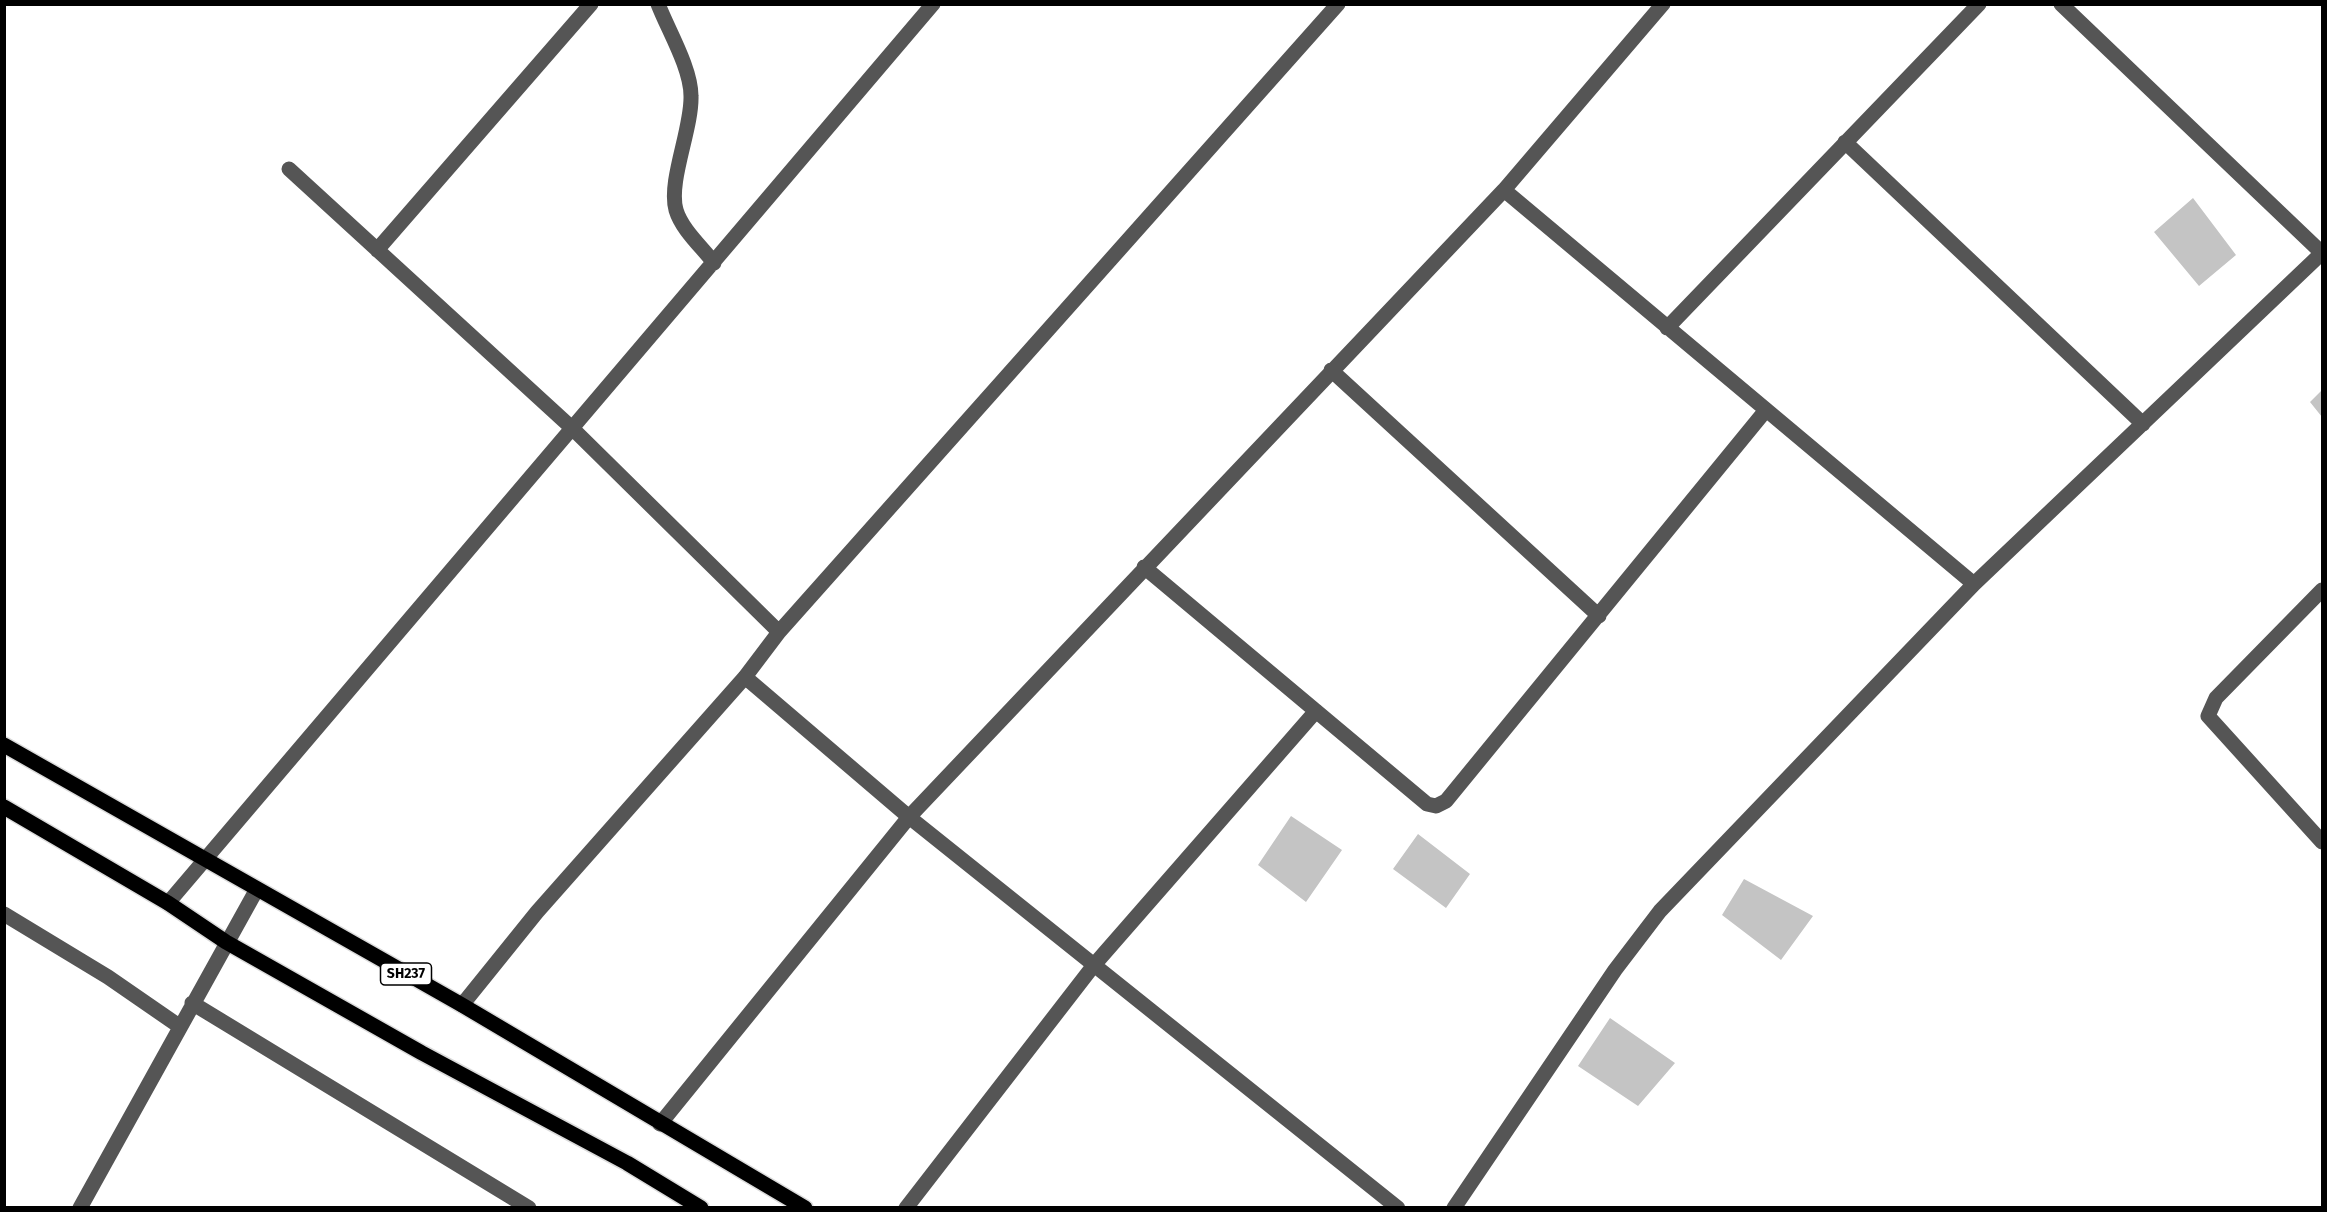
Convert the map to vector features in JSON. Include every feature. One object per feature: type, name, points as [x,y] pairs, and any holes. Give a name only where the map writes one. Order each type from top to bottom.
[{"type":"main road","name":"SH237","points":[[4,745],[462,1005],[805,1208]]},
{"type":"main road","points":[[4,807],[168,903],[226,942],[422,1053],[627,1163],[701,1208]]},
{"type":"street","points":[[377,250],[591,4]]},
{"type":"street","points":[[658,4],[689,78],[692,94],[676,186],[676,211],[683,224],[714,263]]},
{"type":"street","points":[[168,903],[933,4]]},
{"type":"street","points":[[462,1005],[537,912],[745,677],[779,632],[1338,4]]},
{"type":"street","points":[[660,1124],[909,817],[1504,190],[1663,4]]},
{"type":"street","points":[[1667,328],[1979,4]]},
{"type":"street","points":[[1454,1208],[1646,928],[1974,584],[2322,253],[2061,4]]},
{"type":"street","points":[[1845,142],[2142,424]]},
{"type":"street","points":[[290,169],[573,429],[779,632]]},
{"type":"street","points":[[1504,190],[1974,584]]},
{"type":"street","points":[[1331,370],[1599,616]]},
{"type":"street","points":[[1144,567],[1427,804],[1437,806],[1446,801],[1766,410]]},
{"type":"street","points":[[2322,590],[2216,698],[2208,716],[2322,842]]},
{"type":"street","points":[[745,677],[909,817],[1398,1208]]},
{"type":"street","points":[[906,1208],[1094,965],[1316,711]]},
{"type":"street","points":[[80,1208],[257,889]]},
{"type":"street","points":[[4,914],[108,977],[179,1026]]},
{"type":"street","points":[[192,1003],[529,1208]]},
{"type":"building","points":[[2193,198],[2236,255],[2199,286],[2154,232]]},
{"type":"building","points":[[2322,390],[2322,417],[2310,402]]},
{"type":"building","points":[[1291,816],[1342,850],[1306,902],[1258,865]]},
{"type":"building","points":[[1418,834],[1470,874],[1446,908],[1393,869]]},
{"type":"building","points":[[1744,879],[1813,916],[1781,960],[1722,915]]},
{"type":"building","points":[[1610,1018],[1675,1063],[1638,1106],[1578,1066]]}]
